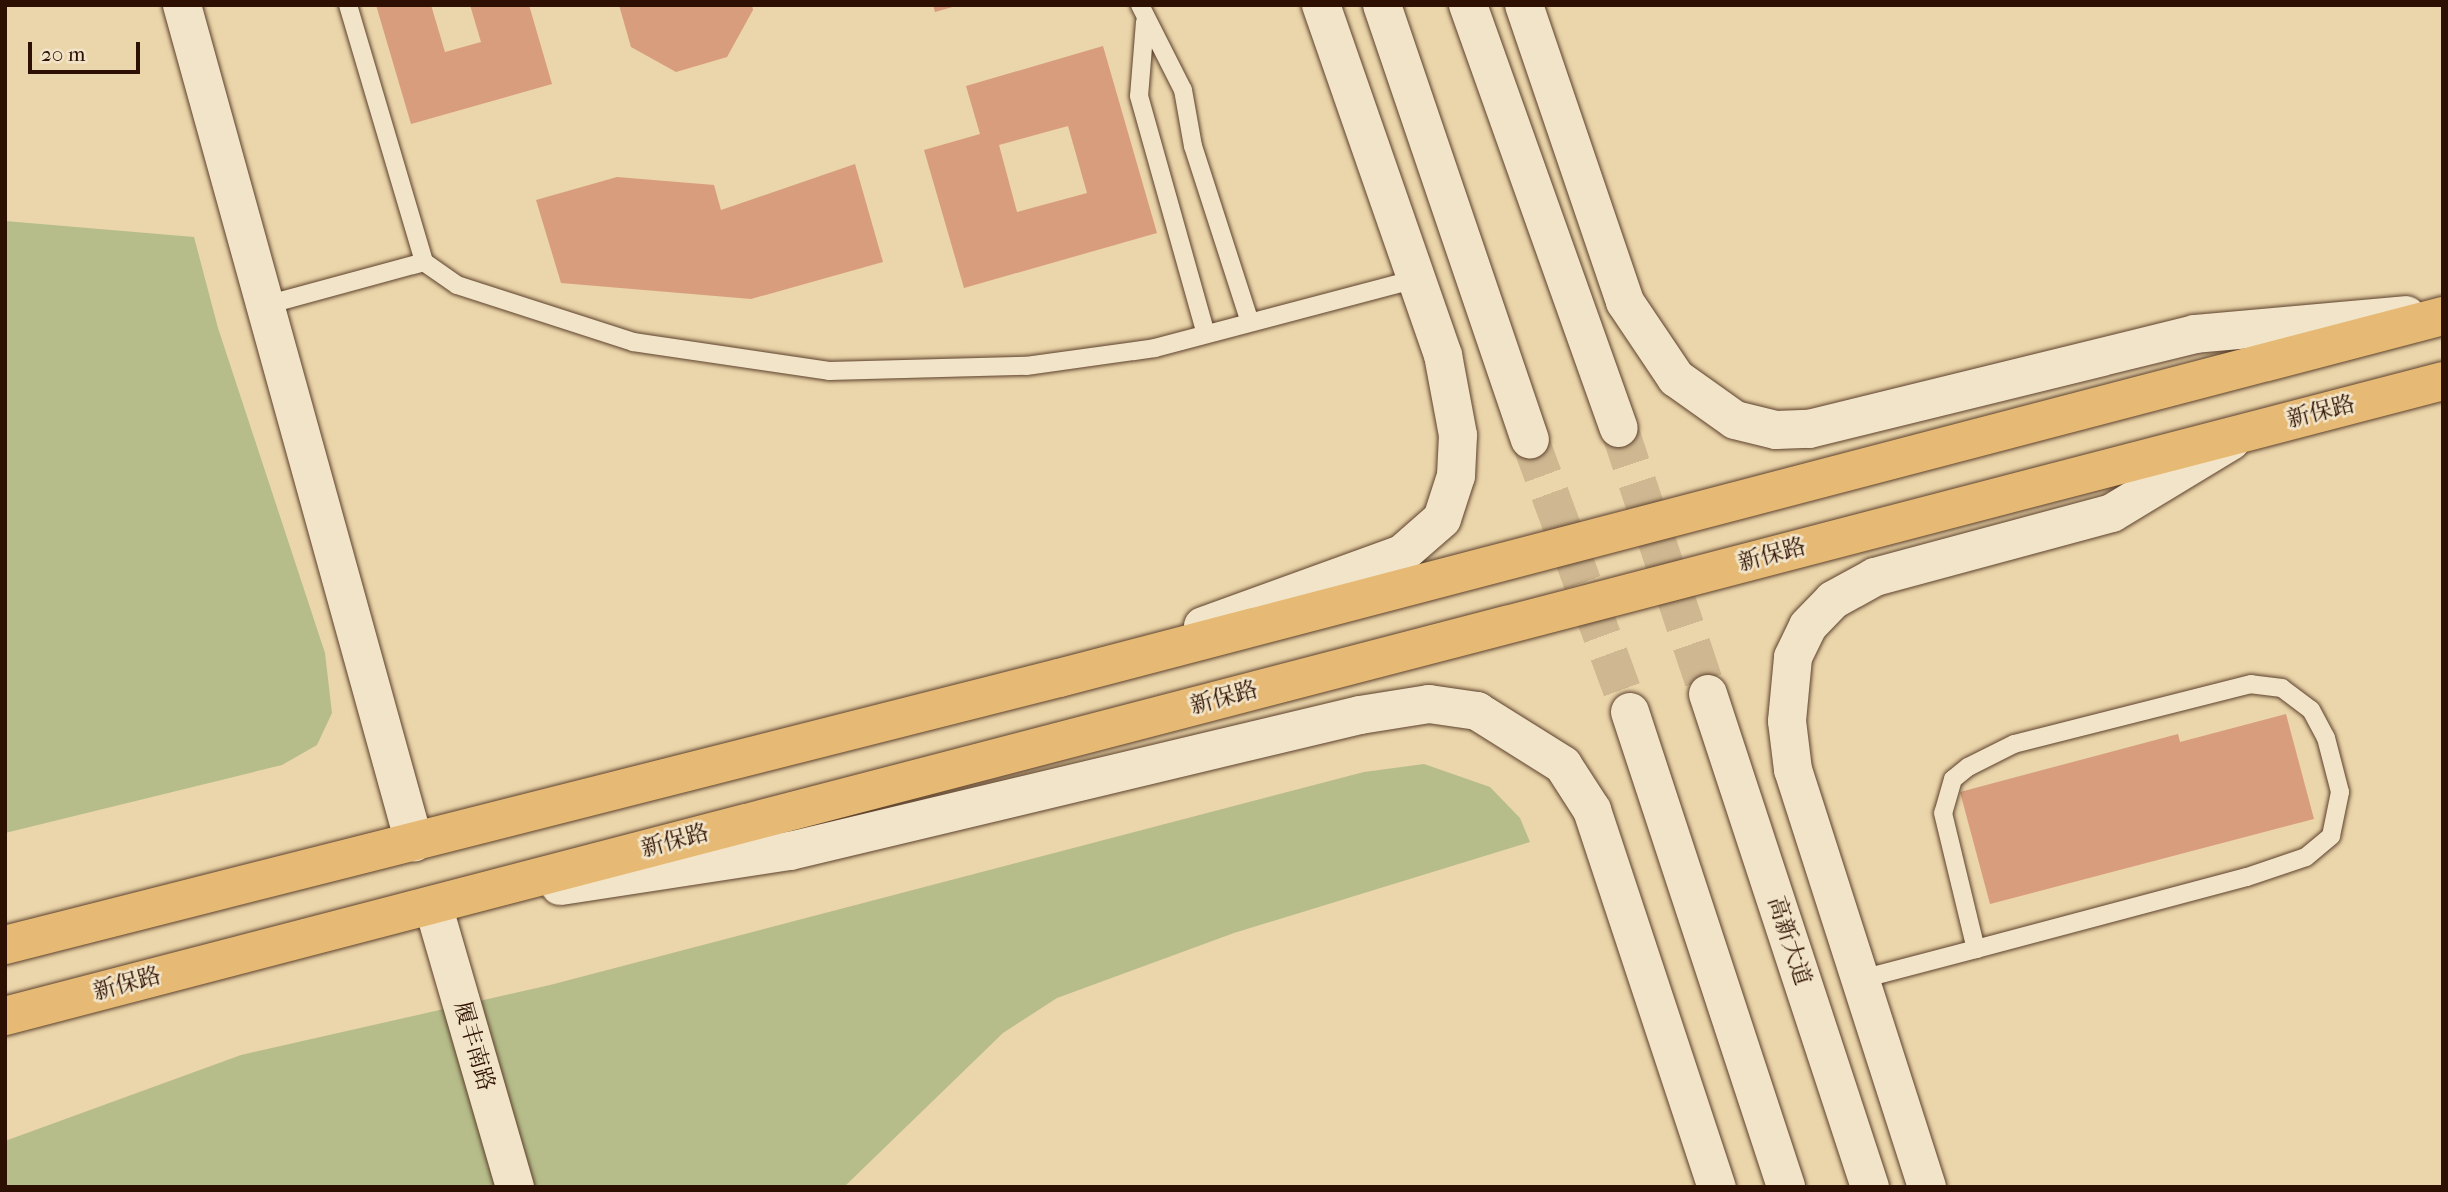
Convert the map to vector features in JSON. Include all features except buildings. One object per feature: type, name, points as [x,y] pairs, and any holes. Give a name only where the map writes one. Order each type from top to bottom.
[{"type":"main road","points":[[182,5],[414,842]]},
{"type":"main road","points":[[1059,678],[1402,554],[1442,519],[1456,476],[1458,435],[1443,355],[1321,5]]},
{"type":"main road","points":[[1382,5],[1530,440]]},
{"type":"main road","points":[[1468,5],[1619,428]]},
{"type":"main road","points":[[1524,5],[1625,302],[1676,378],[1735,419],[1776,430],[1809,429],[2195,334],[2443,314]]},
{"type":"main road","points":[[5,945],[1059,678],[2443,314]]},
{"type":"main road","name":"新保路","points":[[5,1016],[2443,381]]},
{"type":"main road","points":[[1927,1187],[1858,980],[1793,770],[1787,687],[1808,626],[1833,600],[1875,577],[2112,513],[2249,430]]},
{"type":"main road","name":"高新大道","points":[[1708,694],[1870,1187]]},
{"type":"main road","points":[[433,905],[790,851],[1360,715],[1429,704],[1467,709],[1563,765],[1592,810],[1717,1187]]},
{"type":"main road","points":[[1630,712],[1786,1187]]},
{"type":"main road","name":"履丰南路","points":[[433,905],[515,1187]]},
{"type":"lane","points":[[348,5],[424,262],[457,285],[572,324],[757,364],[891,373],[1026,366],[1206,334],[1417,279]]},
{"type":"lane","points":[[1143,14],[1139,96],[1206,334]]},
{"type":"lane","points":[[1143,14],[1183,90],[1193,146],[1250,322]]},
{"type":"lane","points":[[267,305],[424,262]]},
{"type":"lane","points":[[1858,980],[1976,949],[2247,877],[2321,848],[2338,818],[2340,792],[2329,747],[2311,710],[2282,688],[2251,684],[2014,744],[1968,767],[1953,779],[1943,813],[1976,949]]},
{"type":"green space","points":[[5,221],[194,237],[218,328],[325,653],[332,713],[317,745],[282,765],[5,833]]},
{"type":"green space","points":[[1424,764],[1490,787],[1520,818],[1530,842],[1234,933],[1057,998],[1003,1033],[844,1187],[5,1187],[5,1141],[241,1055],[550,985],[1364,772]]},
{"type":"tunnel","points":[[1619,428],[1708,694]]},
{"type":"tunnel","points":[[1530,440],[1630,712]]}]
